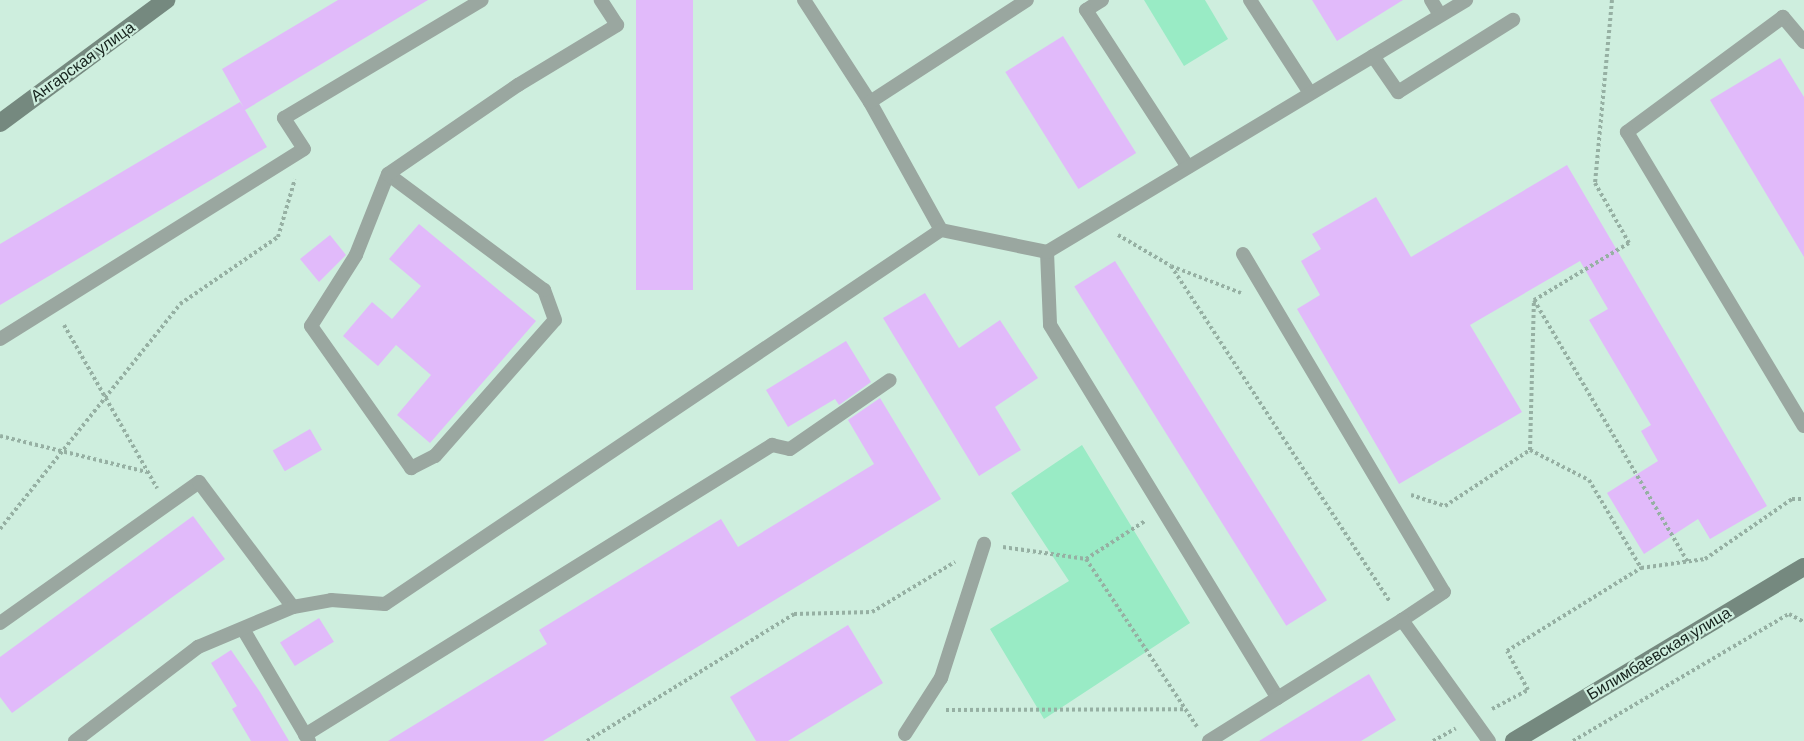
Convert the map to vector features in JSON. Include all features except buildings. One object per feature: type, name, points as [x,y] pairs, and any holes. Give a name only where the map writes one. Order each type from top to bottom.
[{"type":"main road","name":"Ангарская улица","points":[[0,123],[166,0]]},
{"type":"main road","name":"Билимбаевская улица","points":[[1514,741],[1804,567]]},
{"type":"lane","points":[[0,339],[304,150],[284,118],[482,0]]},
{"type":"lane","points":[[388,174],[544,290],[555,320],[435,456],[411,468],[311,326],[356,255],[388,174],[518,85],[617,25],[601,0]]},
{"type":"lane","points":[[804,0],[870,102],[941,230]]},
{"type":"lane","points":[[870,102],[1027,0]]},
{"type":"lane","points":[[1102,0],[1086,10],[1188,167]]},
{"type":"lane","points":[[1250,0],[1310,93]]},
{"type":"lane","points":[[1431,0],[1440,15]]},
{"type":"lane","points":[[75,741],[198,647],[293,607],[331,600],[385,604],[941,230],[1047,252],[1466,0]]},
{"type":"lane","points":[[1804,42],[1783,17],[1627,132],[1804,426]]},
{"type":"lane","points":[[1373,56],[1398,92],[1513,20]]},
{"type":"lane","points":[[1047,252],[1050,325],[1278,698]]},
{"type":"lane","points":[[1205,737],[1278,698],[1444,592],[1243,254]]},
{"type":"lane","points":[[243,629],[307,738],[772,445],[790,449],[890,380]]},
{"type":"lane","points":[[0,622],[199,482],[293,607]]},
{"type":"lane","points":[[903,739],[940,678],[984,544]]},
{"type":"lane","points":[[1402,620],[1490,741]]},
{"type":"path","points":[[1534,300],[1629,243],[1595,183],[1612,0]]},
{"type":"path","points":[[0,529],[180,304],[278,237],[304,150]]},
{"type":"path","points":[[1096,223],[1171,266],[1274,306]]},
{"type":"path","points":[[1171,266],[1402,620]]},
{"type":"path","points":[[1530,450],[1534,300]]},
{"type":"path","points":[[1534,300],[1687,561]]},
{"type":"path","points":[[53,306],[166,505]]},
{"type":"path","points":[[0,436],[148,472]]},
{"type":"path","points":[[1381,486],[1445,506],[1530,450]]},
{"type":"path","points":[[1530,450],[1589,480],[1641,568]]},
{"type":"path","points":[[1433,741],[1528,690],[1507,651],[1641,568],[1705,559],[1792,499],[1804,499]]},
{"type":"path","points":[[587,741],[794,614],[872,612],[984,544],[1086,559],[1163,510]]},
{"type":"path","points":[[1086,559],[1205,737]]},
{"type":"path","points":[[1573,741],[1789,614],[1804,622]]},
{"type":"path","points":[[920,710],[1185,709]]},
{"type":"green space","points":[[1144,0],[1205,0],[1228,39],[1184,66]]},
{"type":"green space","points":[[1082,445],[1190,623],[1044,719],[990,629],[1069,581],[1011,493]]}]
